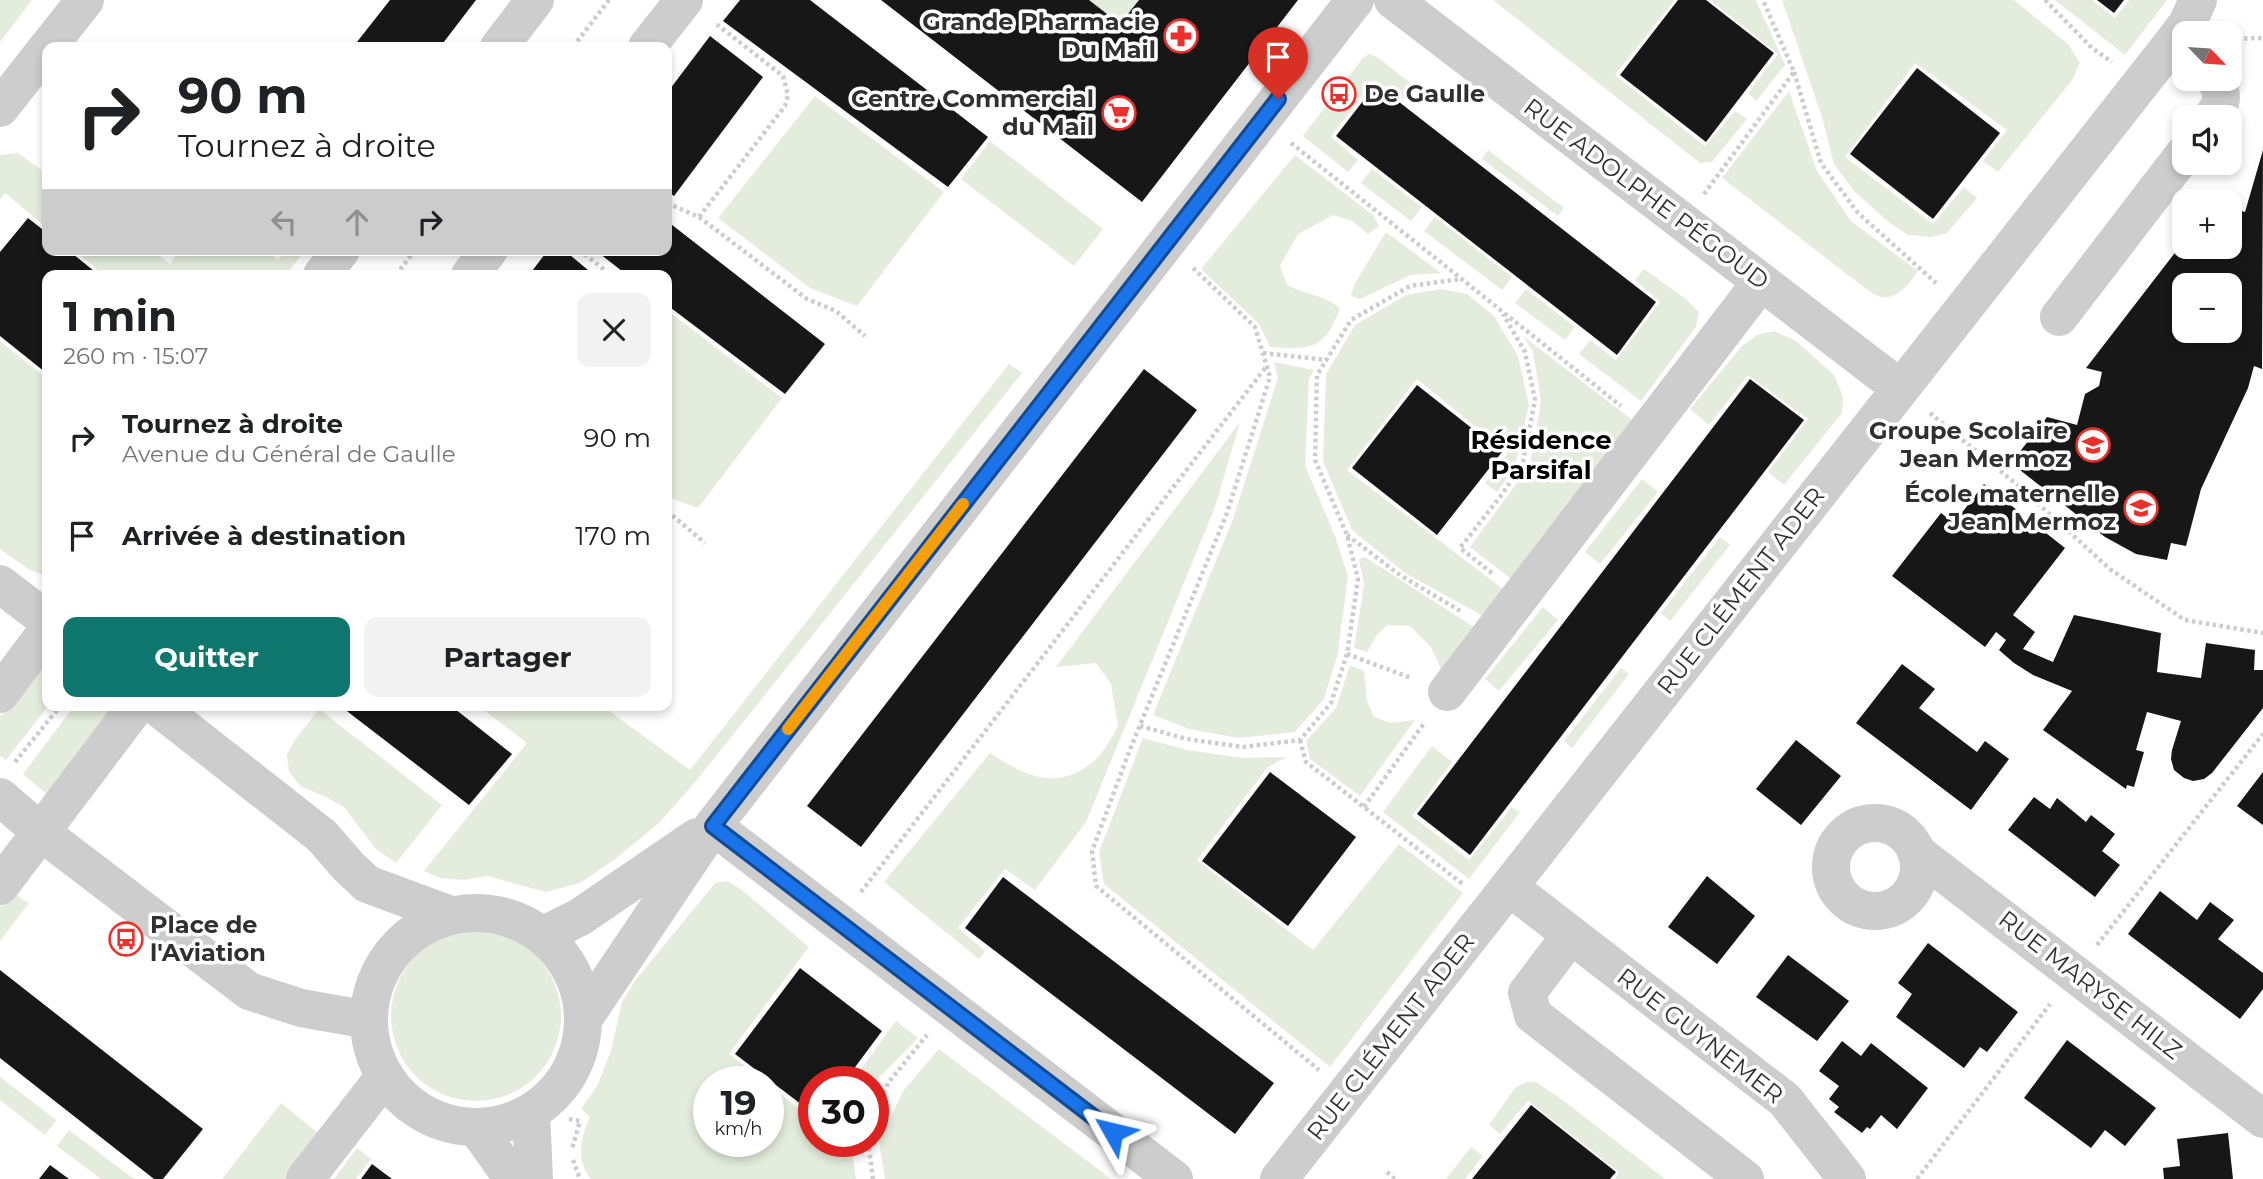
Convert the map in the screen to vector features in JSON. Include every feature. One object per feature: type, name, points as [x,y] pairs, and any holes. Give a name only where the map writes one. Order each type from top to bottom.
[{"type":"street","points":[[53,42],[85,0]]},
{"type":"street","points":[[503,42],[535,0]]},
{"type":"street","points":[[584,1018],[713,826],[1355,0]]},
{"type":"street","name":"RUE ADOLPHE PÉGOUD","points":[[1393,0],[1900,388]]},
{"type":"street","name":"RUE CLÉMENT ADER","points":[[2188,21],[2198,0]]},
{"type":"street","points":[[653,42],[695,8]]},
{"type":"street","name":"RUE CLÉMENT ADER","points":[[1279,1179],[2141,84],[2172,55]]},
{"type":"street","points":[[17,101],[42,58]]},
{"type":"street","points":[[2059,317],[2172,170]]},
{"type":"street","points":[[326,270],[336,256]]},
{"type":"street","points":[[474,270],[484,256]]},
{"type":"street","points":[[1447,692],[1761,282]]},
{"type":"street","points":[[0,584],[42,616]]},
{"type":"street","points":[[0,694],[42,638]]},
{"type":"street","points":[[0,886],[133,711]]},
{"type":"street","points":[[163,711],[322,836],[367,884],[451,915]]},
{"type":"street","points":[[4,783],[42,833],[249,991],[301,1008],[369,1020]]},
{"type":"street","points":[[713,826],[1174,1179]]},
{"type":"street","points":[[544,935],[580,917],[713,826]]},
{"type":"street","name":"RUE MARYSE HILZ","points":[[1916,852],[2263,1119]]},
{"type":"street","name":"RUE GUYNEMER","points":[[1501,897],[1570,936],[1784,1100],[1847,1179]]},
{"type":"street","points":[[470,912],[490,912],[527,924],[544,935],[560,952],[573,972],[581,995],[584,1018],[582,1041],[564,1082],[549,1099],[531,1112],[505,1124],[477,1127],[449,1124],[424,1114],[402,1098],[385,1076],[373,1049],[369,1020],[372,991],[383,965],[401,942],[425,925],[451,915],[470,912]]},
{"type":"street","points":[[1570,936],[1527,993],[1533,1015],[1745,1179]]},
{"type":"street","points":[[305,1179],[385,1076]]},
{"type":"street","points":[[531,1112],[534,1179]]},
{"type":"street","points":[[477,1127],[513,1179]]},
{"type":"path","points":[[577,42],[609,0]]},
{"type":"path","points":[[1763,0],[1794,72],[1821,163],[1858,214],[1964,307]]},
{"type":"path","points":[[2045,0],[2092,48],[2141,84]]},
{"type":"path","points":[[695,8],[783,76],[788,95],[785,106],[699,217]]},
{"type":"path","points":[[2242,39],[2263,38]]},
{"type":"path","points":[[1683,222],[1794,72]]},
{"type":"path","points":[[1290,142],[1649,428]]},
{"type":"path","points":[[672,205],[699,217],[807,299],[836,311],[865,336]]},
{"type":"path","points":[[400,270],[410,256]]},
{"type":"path","points":[[587,256],[605,270]]},
{"type":"path","points":[[1193,267],[1255,327],[1269,377],[1227,513],[1092,851],[1096,886],[1347,1093]]},
{"type":"path","points":[[1140,726],[1187,739],[1243,747],[1300,740],[1331,703],[1347,654],[1358,579],[1347,535],[1315,460],[1317,375],[1351,320],[1410,286],[1461,279]]},
{"type":"path","points":[[1501,310],[1525,352],[1535,400],[1523,462],[1503,494],[1460,548],[1520,595]]},
{"type":"path","points":[[1263,354],[1326,360]]},
{"type":"path","points":[[838,922],[1266,366]]},
{"type":"path","points":[[1900,388],[2021,488],[2111,570],[2185,620],[2263,633]]},
{"type":"path","points":[[672,515],[705,543]]},
{"type":"path","points":[[1347,535],[1400,575],[1493,631]]},
{"type":"path","points":[[1347,654],[1447,692],[1364,807]]},
{"type":"path","points":[[4,783],[57,711]]},
{"type":"path","points":[[1300,740],[1306,762],[1364,807],[1501,897]]},
{"type":"path","points":[[889,1082],[949,1007]]},
{"type":"path","points":[[870,1157],[873,1179]]},
{"type":"path","points":[[1387,1172],[1395,1179]]},
{"type":"green space","points":[[0,0],[32,0],[0,42]]},
{"type":"green space","points":[[1089,0],[1139,0],[1120,24]]},
{"type":"green space","points":[[1493,0],[1675,0],[1615,75],[1705,146],[1735,111],[1747,119],[1712,162],[1700,163]]},
{"type":"green space","points":[[1710,0],[1756,0],[1785,65],[1756,101],[1748,93],[1778,54]]},
{"type":"green space","points":[[1782,0],[2014,0],[2068,44],[2080,63],[2073,79],[1998,172],[1983,161],[2007,130],[1915,63],[1845,157],[1933,224],[1964,187],[1977,198],[1947,233],[1931,237],[1908,235],[1891,224],[1855,192],[1834,164],[1822,117]]},
{"type":"green space","points":[[2055,0],[2092,0],[2115,18],[2129,0],[2167,0],[2125,55]]},
{"type":"green space","points":[[1369,54],[1377,57],[1413,85],[1402,99],[1374,80],[1331,137],[1358,160],[1348,172],[1303,136],[1363,58]]},
{"type":"green space","points":[[1789,91],[1817,171],[1851,221],[1918,271],[1898,293],[1881,297],[1871,292],[1722,178]]},
{"type":"green space","points":[[815,96],[944,192],[857,306],[810,288],[718,218]]},
{"type":"green space","points":[[990,141],[1103,229],[1074,266],[961,179]]},
{"type":"green space","points":[[1488,150],[1564,208],[1558,216],[1482,159]]},
{"type":"green space","points":[[18,153],[42,170],[42,224],[5,193],[0,199],[0,155]]},
{"type":"green space","points":[[1295,155],[1373,215],[1379,226],[1368,234],[1352,221],[1333,215],[1298,234],[1280,266],[1287,285],[1328,300],[1340,308],[1328,332],[1315,344],[1296,348],[1270,347],[1259,324],[1201,269]]},
{"type":"green space","points":[[1372,169],[1422,207],[1411,221],[1361,183]]},
{"type":"green space","points":[[1435,217],[1512,277],[1502,290],[1424,231]]},
{"type":"green space","points":[[1386,232],[1441,273],[1411,275],[1360,299],[1351,296],[1354,285]]},
{"type":"green space","points":[[81,256],[160,256],[170,264],[176,256],[272,256],[278,260],[281,256],[300,256],[290,270],[98,270]]},
{"type":"green space","points":[[1644,269],[1686,299],[1699,312],[1696,327],[1641,401],[1579,354],[1590,340],[1616,360],[1660,302],[1635,280]]},
{"type":"green space","points":[[1441,289],[1467,294],[1494,316],[1518,356],[1529,405],[1515,467],[1497,492],[1485,483],[1508,453],[1417,379],[1347,470],[1512,596],[1492,621],[1405,573],[1352,530],[1323,461],[1326,374],[1355,325],[1406,295]]},
{"type":"green space","points":[[1526,289],[1575,327],[1565,340],[1515,303]]},
{"type":"green space","points":[[672,314],[782,398],[698,508],[672,499]]},
{"type":"green space","points":[[1774,331],[1796,341],[1835,376],[1843,397],[1842,413],[1784,485],[1768,472],[1808,419],[1748,375],[1709,425],[1690,409],[1742,346],[1757,335]]},
{"type":"green space","points":[[1523,336],[1635,422],[1515,582],[1470,547],[1530,465],[1541,401],[1533,352]]},
{"type":"green space","points":[[0,341],[42,375],[42,574],[30,570],[0,549]]},
{"type":"green space","points":[[1274,362],[1314,370],[1309,379],[1305,465],[1335,536],[1348,576],[1338,653],[1324,699],[1295,732],[1238,738],[1189,729],[1153,715],[1233,519],[1278,378]]},
{"type":"green space","points":[[1009,364],[1022,373],[696,781],[659,823],[614,860],[580,883],[546,892],[487,876],[464,880],[440,878],[424,871],[527,743],[485,711],[609,711],[690,770]]},
{"type":"green space","points":[[1240,422],[1215,507],[1086,822],[1035,890],[1005,869],[958,928],[985,951],[979,959],[884,882],[990,753],[1028,773],[1053,778],[1079,771],[1093,762],[1107,746],[1118,727],[1111,684],[1096,663],[1056,667]]},
{"type":"green space","points":[[1642,479],[1658,492],[1600,564],[1585,552]]},
{"type":"green space","points":[[1720,537],[1730,545],[1670,621],[1661,613]]},
{"type":"green space","points":[[1365,557],[1485,634],[1441,669],[1431,647],[1410,626],[1387,625],[1376,636],[1367,652],[1354,648],[1364,585],[1359,559]]},
{"type":"green space","points":[[1543,607],[1558,620],[1499,691],[1485,679]]},
{"type":"green space","points":[[42,662],[42,711],[44,711],[6,760],[0,756],[0,717]]},
{"type":"green space","points":[[1350,665],[1364,671],[1367,701],[1374,717],[1391,723],[1415,720],[1360,796],[1310,759],[1306,741],[1336,708]]},
{"type":"green space","points":[[1621,668],[1629,674],[1572,748],[1564,741]]},
{"type":"green space","points":[[70,711],[114,711],[50,797],[23,774]]},
{"type":"green space","points":[[317,711],[322,711],[442,805],[396,863],[376,849],[344,807],[301,787],[289,772],[287,755],[294,741]]},
{"type":"green space","points":[[1143,738],[1187,750],[1244,758],[1286,757],[1267,768],[1197,860],[1313,950],[1399,844],[1463,893],[1330,1067],[1104,884],[1099,852]]},
{"type":"green space","points":[[1432,746],[1452,762],[1412,816],[1469,860],[1512,807],[1520,812],[1469,879],[1383,812]]},
{"type":"green space","points":[[727,881],[742,890],[809,947],[729,1054],[745,1066],[693,1066],[693,1157],[784,1157],[784,1097],[798,1108],[798,1157],[853,1157],[856,1179],[591,1179],[586,1172],[581,1148],[590,1117],[581,1109],[597,1086],[611,1051],[622,1002],[634,982],[715,883]]},
{"type":"green space","points":[[11,892],[29,903],[0,941],[0,907]]},
{"type":"green space","points":[[476,931],[508,938],[523,945],[536,956],[547,969],[554,984],[561,1016],[554,1048],[547,1063],[536,1076],[523,1087],[508,1094],[476,1101],[444,1094],[429,1087],[416,1076],[405,1063],[398,1048],[391,1016],[398,984],[405,969],[416,956],[429,945],[444,938]]},
{"type":"green space","points":[[896,1021],[918,1038],[889,1068],[863,1066]]},
{"type":"green space","points":[[939,1049],[1111,1179],[885,1179],[881,1157],[889,1157],[889,1121],[903,1091]]},
{"type":"green space","points":[[0,1077],[56,1120],[45,1135],[0,1100]]},
{"type":"green space","points":[[1526,1082],[1536,1082],[1560,1098],[1665,1179],[1615,1179],[1619,1172],[1528,1101],[1500,1134],[1489,1125],[1515,1088]]},
{"type":"green space","points":[[281,1103],[323,1137],[291,1179],[222,1179]]},
{"type":"green space","points":[[69,1130],[134,1179],[101,1179],[57,1146]]},
{"type":"green space","points":[[1471,1147],[1483,1156],[1465,1179],[1446,1179]]},
{"type":"green space","points":[[357,1148],[371,1159],[356,1179],[334,1179]]},
{"type":"building","points":[[390,0],[476,0],[444,42],[357,42]]},
{"type":"building","points":[[740,0],[810,0],[988,137],[948,187],[723,21]]},
{"type":"building","name":"Centre Commercial du Mail","points":[[881,0],[1089,0],[1120,24],[1139,0],[1298,0],[1142,202]]},
{"type":"building","points":[[1678,0],[1706,0],[1774,53],[1706,142],[1620,75]]},
{"type":"building","points":[[2097,0],[2124,0],[2114,13]]},
{"type":"building","points":[[710,36],[763,77],[674,196],[672,195],[672,86]]},
{"type":"building","points":[[1917,68],[2000,133],[1933,219],[1850,154]]},
{"type":"building","points":[[1376,84],[1656,302],[1617,355],[1336,136]]},
{"type":"building","points":[[2263,150],[2262,369],[2254,366],[2248,388],[2201,489],[2186,546],[2171,543],[2167,560],[2136,554],[2105,537],[2011,463],[2047,417],[2077,425],[2085,394],[2099,386],[2102,372],[2086,368],[2172,257],[2172,259],[2242,259],[2242,211],[2245,212]]},
{"type":"building","points":[[28,218],[42,229],[42,256],[75,256],[93,270],[42,270],[42,370],[0,336],[0,252]]},
{"type":"building","points":[[672,225],[825,344],[785,394],[672,309],[672,270],[621,270],[603,256],[672,256]]},
{"type":"building","points":[[543,256],[571,256],[588,270],[533,270]]},
{"type":"building","points":[[1144,369],[1197,410],[861,847],[807,806]]},
{"type":"building","points":[[1750,379],[1804,420],[1470,855],[1417,814]]},
{"type":"building","points":[[1417,385],[1502,452],[1437,535],[1352,468]]},
{"type":"building","points":[[1984,484],[2065,548],[2013,615],[2035,632],[2023,649],[2053,662],[2074,615],[2161,633],[2157,672],[2201,678],[2206,643],[2255,650],[2254,670],[2263,670],[2263,708],[2212,773],[2204,779],[2193,781],[2174,770],[2172,750],[2181,721],[2147,712],[2136,750],[2144,752],[2134,787],[2127,785],[2126,789],[2043,730],[2072,691],[2033,675],[2014,663],[1999,650],[2006,640],[1996,632],[1985,647],[1892,576],[1941,513],[1954,523]]},
{"type":"building","points":[[1902,664],[1935,689],[1919,708],[1977,752],[1985,741],[2009,759],[1971,810],[1856,723]]},
{"type":"building","points":[[347,711],[458,711],[512,754],[469,805]]},
{"type":"building","points":[[1796,740],[1841,776],[1801,825],[1756,789]]},
{"type":"building","points":[[1270,772],[1356,837],[1288,926],[1202,861]]},
{"type":"building","points":[[2263,772],[2263,825],[2237,806]]},
{"type":"building","points":[[2034,797],[2050,809],[2057,798],[2086,822],[2091,815],[2115,834],[2102,851],[2120,865],[2095,897],[2008,830]]},
{"type":"building","points":[[1707,876],[1755,916],[1717,964],[1668,927]]},
{"type":"building","points":[[1003,877],[1274,1083],[1235,1134],[965,928]]},
{"type":"building","points":[[2160,891],[2197,920],[2210,902],[2234,920],[2218,939],[2263,973],[2263,989],[2240,1019],[2128,934]]},
{"type":"building","points":[[1928,943],[2018,1012],[1987,1052],[1980,1047],[1964,1068],[1896,1017],[1912,994],[1898,983]]},
{"type":"building","points":[[1788,955],[1849,1001],[1817,1041],[1756,997]]},
{"type":"building","points":[[800,968],[882,1031],[856,1066],[798,1066],[798,1102],[784,1091],[784,1066],[751,1066],[735,1054]]},
{"type":"building","points":[[0,970],[203,1129],[163,1179],[154,1179],[0,1058]]},
{"type":"building","points":[[2067,1040],[2156,1108],[2125,1146],[2105,1130],[2091,1148],[2024,1098]]},
{"type":"building","points":[[1842,1041],[1861,1056],[1871,1043],[1928,1088],[1897,1129],[1881,1115],[1870,1129],[1867,1127],[1862,1133],[1834,1112],[1839,1107],[1829,1099],[1839,1086],[1819,1071]]},
{"type":"building","points":[[1531,1105],[1616,1172],[1610,1179],[1472,1179]]},
{"type":"building","points":[[2228,1133],[2233,1179],[2164,1179],[2163,1168],[2180,1166],[2177,1139]]},
{"type":"building","points":[[372,1164],[392,1179],[361,1179]]},
{"type":"building","points":[[50,1165],[69,1179],[39,1179]]},
{"type":"slow traffic","points":[[788,729],[963,504]]},
{"type":"place","name":"Grande Pharmacie Du Mail","points":[[1181,36]]},
{"type":"place","name":"De Gaulle","points":[[1339,94]]},
{"type":"place","name":"Centre Commercial du Mail","points":[[1119,113]]},
{"type":"place","name":"Groupe Scolaire Jean Mermoz","points":[[2093,445]]},
{"type":"place","name":"École maternelle Jean Mermoz","points":[[2141,508]]},
{"type":"place","name":"Place de l'Aviation","points":[[126,939]]},
{"type":"district","name":"Résidence Parsifal","points":[[1541,455]]},
{"type":"route","points":[[1113,1132],[713,826],[1278,99]]}]
